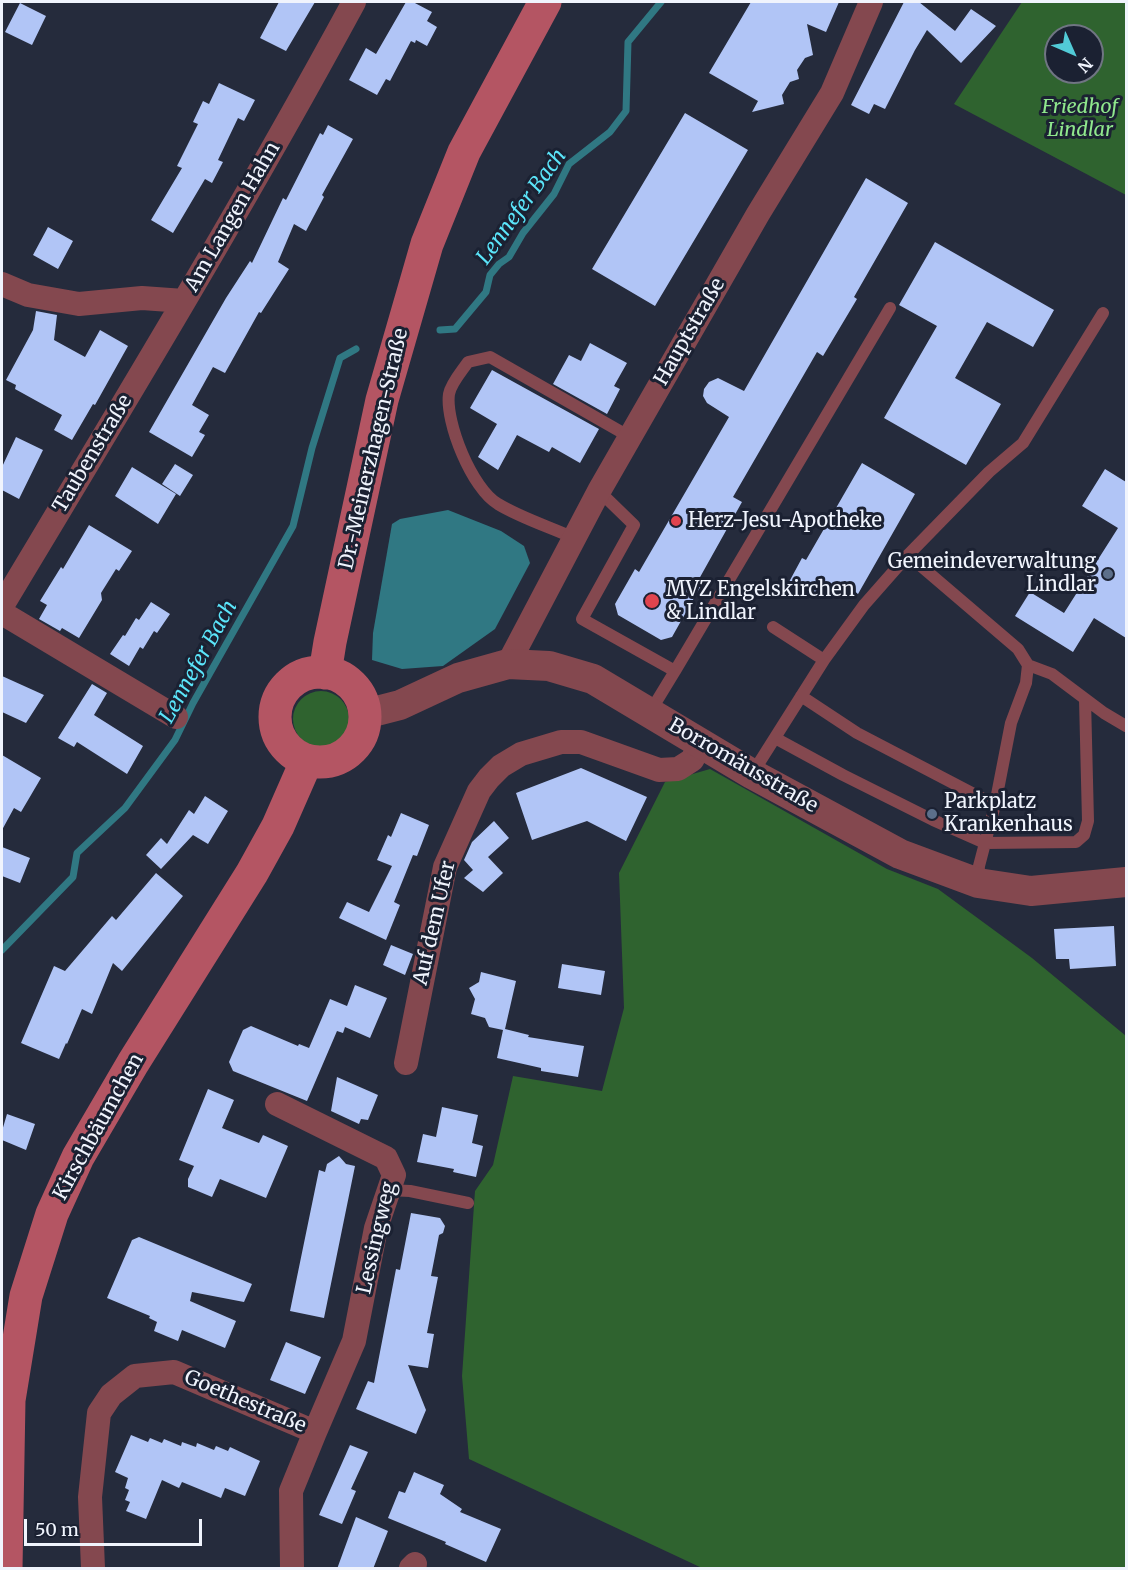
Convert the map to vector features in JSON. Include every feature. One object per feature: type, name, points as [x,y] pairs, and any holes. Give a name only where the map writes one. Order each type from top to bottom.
[{"type":"main road","name":"Dr.-Meinerzhagen-Straße","points":[[325,673],[382,400],[427,244],[464,152],[545,2]]},
{"type":"main road","points":[[312,673],[325,673],[340,677],[352,686],[361,699],[365,714],[363,731],[354,747],[341,757],[324,762],[307,760],[295,755],[278,735],[275,722],[280,696],[299,678],[312,673]]},
{"type":"main road","name":"Kirschbäumchen","points":[[6,1569],[9,1400],[26,1296],[52,1214],[78,1157],[127,1073],[252,873],[273,835],[307,760]]},
{"type":"street","name":"Am Langen Hahn","points":[[2,284],[28,295],[79,304],[142,298],[184,301],[354,2]]},
{"type":"street","name":"Hauptstraße","points":[[508,664],[599,491],[758,214],[832,93],[871,2]]},
{"type":"street","name":"Taubenstraße","points":[[2,606],[184,301]]},
{"type":"street","points":[[2,613],[176,717]]},
{"type":"street","name":"Borromäusstraße","points":[[365,714],[400,705],[458,678],[508,664],[549,666],[593,679],[752,774],[900,854],[978,883],[1031,891],[1126,882]]},
{"type":"street","name":"Auf dem Ufer","points":[[406,1063],[445,867],[479,791],[489,778],[501,766],[521,754],[561,742],[581,742],[659,770],[678,769],[692,760],[701,744]]},
{"type":"street","name":"Lessingweg","points":[[277,1104],[386,1158],[394,1176],[376,1228],[354,1341],[315,1432]]},
{"type":"street","name":"Goethestraße","points":[[93,1569],[90,1497],[99,1413],[111,1395],[135,1376],[174,1372],[315,1432],[291,1491],[292,1569]]},
{"type":"lane","points":[[650,712],[890,308]]},
{"type":"lane","points":[[752,774],[824,660],[864,605],[908,555],[989,472],[1023,443],[1103,313]]},
{"type":"lane","points":[[574,538],[497,504],[481,490],[472,476],[455,432],[448,410],[449,391],[468,362],[490,357],[630,437]]},
{"type":"lane","points":[[599,491],[634,525],[582,619],[675,671]]},
{"type":"lane","points":[[908,555],[1018,649],[1028,665],[1052,674],[1104,713],[1126,726]]},
{"type":"lane","points":[[773,627],[824,660]]},
{"type":"lane","points":[[978,883],[979,866],[995,805],[1011,723],[1026,683],[1028,665]]},
{"type":"lane","points":[[801,696],[857,733],[995,805]]},
{"type":"lane","points":[[775,738],[933,820],[985,843],[1076,842],[1084,835],[1088,821],[1085,699]]},
{"type":"lane","points":[[388,1191],[410,1191],[468,1203]]},
{"type":"green space","name":"Friedhof Lindlar","points":[[1022,2],[1126,2],[1126,195],[954,104]]},
{"type":"green space","points":[[315,691],[327,691],[341,699],[349,713],[347,730],[341,739],[327,747],[315,747],[298,735],[293,725],[293,713],[305,696]]},
{"type":"green space","points":[[710,769],[887,869],[938,889],[1032,958],[1126,1036],[1126,1568],[702,1568],[469,1459],[462,1376],[475,1191],[493,1165],[513,1076],[602,1091],[624,1008],[619,873],[665,782]]},
{"type":"shaded area","points":[[448,510],[501,531],[524,546],[530,563],[495,629],[443,666],[402,669],[372,660],[373,633],[392,524],[400,519]]},
{"type":"building","points":[[279,2],[315,2],[286,51],[260,38]]},
{"type":"building","points":[[406,2],[413,2],[432,12],[427,21],[437,27],[427,46],[416,40],[415,43],[411,41],[390,81],[386,79],[377,95],[349,80],[366,48],[376,54]]},
{"type":"building","points":[[751,2],[839,2],[826,32],[807,24],[813,55],[805,58],[797,70],[799,79],[790,82],[782,95],[784,104],[752,112],[758,101],[709,73]]},
{"type":"building","points":[[904,2],[919,2],[955,31],[971,9],[996,26],[961,63],[927,30],[885,109],[874,104],[869,114],[851,105]]},
{"type":"building","points":[[20,3],[46,16],[32,45],[5,32]]},
{"type":"building","points":[[219,83],[255,100],[244,121],[238,118],[218,160],[223,162],[212,183],[205,179],[173,233],[151,220],[182,168],[177,166],[198,124],[193,122],[203,101],[209,104]]},
{"type":"building","points":[[685,113],[748,150],[655,306],[592,269]]},
{"type":"building","points":[[328,125],[353,139],[322,195],[324,197],[306,231],[294,224],[278,262],[289,269],[261,313],[259,312],[225,373],[213,367],[192,405],[209,415],[199,432],[205,435],[192,457],[149,432],[226,298],[250,261],[252,263],[283,198],[286,200],[320,133],[323,135]]},
{"type":"building","points":[[866,178],[908,203],[854,297],[857,299],[823,356],[817,352],[733,497],[742,502],[699,579],[703,582],[672,637],[661,640],[618,615],[615,604],[635,569],[639,572],[729,417],[707,403],[703,396],[704,389],[709,382],[718,378],[744,391]]},
{"type":"building","points":[[48,227],[73,241],[58,269],[33,255]]},
{"type":"building","points":[[935,242],[1054,310],[1033,347],[987,322],[955,378],[1001,404],[966,465],[884,418],[937,326],[899,305]]},
{"type":"building","points":[[36,311],[57,315],[54,340],[85,357],[100,330],[128,346],[95,405],[93,404],[72,440],[54,430],[62,415],[15,389],[16,385],[6,380],[33,330]]},
{"type":"building","points":[[590,343],[627,363],[614,386],[620,389],[607,414],[553,384],[569,355],[581,361]]},
{"type":"building","points":[[492,370],[599,429],[580,463],[552,447],[549,452],[517,435],[498,470],[478,457],[497,424],[470,408]]},
{"type":"building","points":[[16,437],[43,450],[19,499],[2,490],[2,467]]},
{"type":"building","points":[[862,463],[915,494],[858,594],[855,592],[851,598],[824,583],[815,597],[789,582],[802,558],[806,560]]},
{"type":"building","points":[[175,464],[193,475],[180,496],[162,484]]},
{"type":"building","points":[[132,467],[176,494],[158,524],[115,496]]},
{"type":"building","points":[[1105,469],[1126,482],[1126,638],[1094,618],[1073,652],[1015,616],[1030,592],[1064,613],[1118,528],[1082,506]]},
{"type":"building","points":[[89,525],[132,551],[119,571],[116,569],[101,593],[102,600],[79,638],[62,628],[60,631],[39,619],[47,605],[40,601],[61,567],[63,569]]},
{"type":"building","points":[[151,602],[170,614],[157,633],[154,631],[143,649],[140,647],[129,666],[110,654],[136,618],[139,620]]},
{"type":"building","points":[[2,676],[44,695],[26,723],[2,712]]},
{"type":"building","points":[[92,684],[107,693],[94,715],[143,746],[127,774],[77,742],[74,747],[58,738]]},
{"type":"building","points":[[2,755],[41,778],[21,812],[14,808],[2,830]]},
{"type":"building","points":[[581,768],[647,797],[626,841],[587,821],[532,840],[516,793]]},
{"type":"building","points":[[205,796],[228,811],[208,844],[193,835],[161,869],[146,855],[161,838],[167,844],[189,810],[194,814]]},
{"type":"building","points":[[401,813],[429,825],[417,856],[413,855],[394,902],[400,905],[386,940],[339,918],[347,902],[369,912],[392,866],[377,860],[388,835],[391,837]]},
{"type":"building","points":[[494,821],[509,838],[488,857],[503,873],[483,892],[464,878],[473,870],[464,860],[472,842]]},
{"type":"building","points":[[2,847],[30,858],[20,883],[2,876]]},
{"type":"building","points":[[156,873],[183,896],[122,971],[113,963],[92,1014],[82,1009],[59,1059],[21,1043],[54,966],[65,971],[112,916],[116,920]]},
{"type":"building","points":[[1114,926],[1116,966],[1070,969],[1069,959],[1056,959],[1054,929]]},
{"type":"building","points":[[391,945],[413,954],[405,975],[383,965]]},
{"type":"building","points":[[562,964],[605,971],[601,995],[558,988]]},
{"type":"building","points":[[481,972],[516,981],[505,1029],[529,1035],[528,1037],[584,1046],[578,1077],[541,1071],[541,1068],[497,1058],[503,1030],[489,1027],[485,1018],[471,1014],[475,999],[469,988],[479,982]]},
{"type":"building","points":[[355,985],[387,998],[370,1038],[345,1027],[343,1033],[337,1031],[307,1101],[233,1071],[229,1062],[243,1030],[251,1026],[298,1046],[299,1044],[309,1048],[330,999],[347,1006]]},
{"type":"building","points":[[337,1077],[378,1095],[368,1120],[361,1119],[359,1124],[331,1111]]},
{"type":"building","points":[[208,1089],[234,1100],[222,1128],[259,1143],[263,1135],[288,1146],[266,1198],[220,1179],[212,1197],[188,1187],[188,1179],[194,1166],[179,1160]]},
{"type":"building","points":[[442,1107],[478,1115],[472,1143],[483,1146],[476,1177],[453,1172],[454,1169],[417,1162],[423,1134],[436,1137]]},
{"type":"building","points":[[7,1114],[35,1124],[26,1150],[2,1140]]},
{"type":"building","points":[[339,1156],[346,1164],[355,1166],[324,1318],[290,1311],[319,1170],[325,1172],[327,1164]]},
{"type":"building","points":[[411,1213],[440,1218],[445,1226],[443,1233],[439,1235],[431,1276],[438,1277],[427,1333],[434,1334],[428,1368],[408,1365],[426,1410],[416,1434],[356,1409],[368,1381],[374,1383],[396,1269],[400,1270]]},
{"type":"building","points":[[139,1237],[252,1284],[244,1302],[192,1292],[190,1301],[236,1321],[225,1348],[182,1330],[178,1341],[154,1331],[157,1322],[149,1318],[150,1316],[107,1298],[132,1240]]},
{"type":"building","points":[[286,1342],[321,1357],[305,1394],[270,1380]]},
{"type":"building","points":[[131,1435],[148,1442],[150,1438],[162,1443],[164,1439],[181,1446],[182,1442],[196,1447],[197,1443],[214,1450],[216,1446],[228,1451],[230,1447],[260,1461],[245,1496],[225,1488],[221,1498],[182,1482],[179,1488],[162,1480],[146,1519],[126,1511],[130,1502],[125,1500],[129,1490],[125,1488],[128,1478],[115,1472]]},
{"type":"building","points":[[350,1445],[368,1452],[351,1489],[356,1491],[342,1524],[319,1515]]},
{"type":"building","points":[[414,1472],[444,1485],[440,1494],[462,1509],[460,1512],[501,1529],[486,1562],[445,1544],[446,1542],[388,1518],[399,1491],[405,1493]]},
{"type":"building","points":[[356,1517],[388,1531],[373,1569],[337,1569]]},
{"type":"waterway","name":"Lennefer Bach","points":[[440,330],[455,329],[486,292],[490,275],[509,257],[523,233],[554,194],[569,164],[610,132],[626,111],[628,42],[661,2]]},
{"type":"waterway","name":"Lennefer Bach","points":[[2,950],[73,877],[77,853],[125,808],[175,740],[193,703],[293,526],[312,448],[340,358],[356,349]]},
{"type":"place","name":"Herz-Jesu-Apotheke","points":[[676,521]]},
{"type":"place","name":"Gemeindeverwaltung Lindlar","points":[[1108,574]]},
{"type":"place","name":"MVZ Engelskirchen & Lindlar","points":[[652,601]]},
{"type":"place","name":"Parkplatz Krankenhaus","points":[[932,814]]}]
